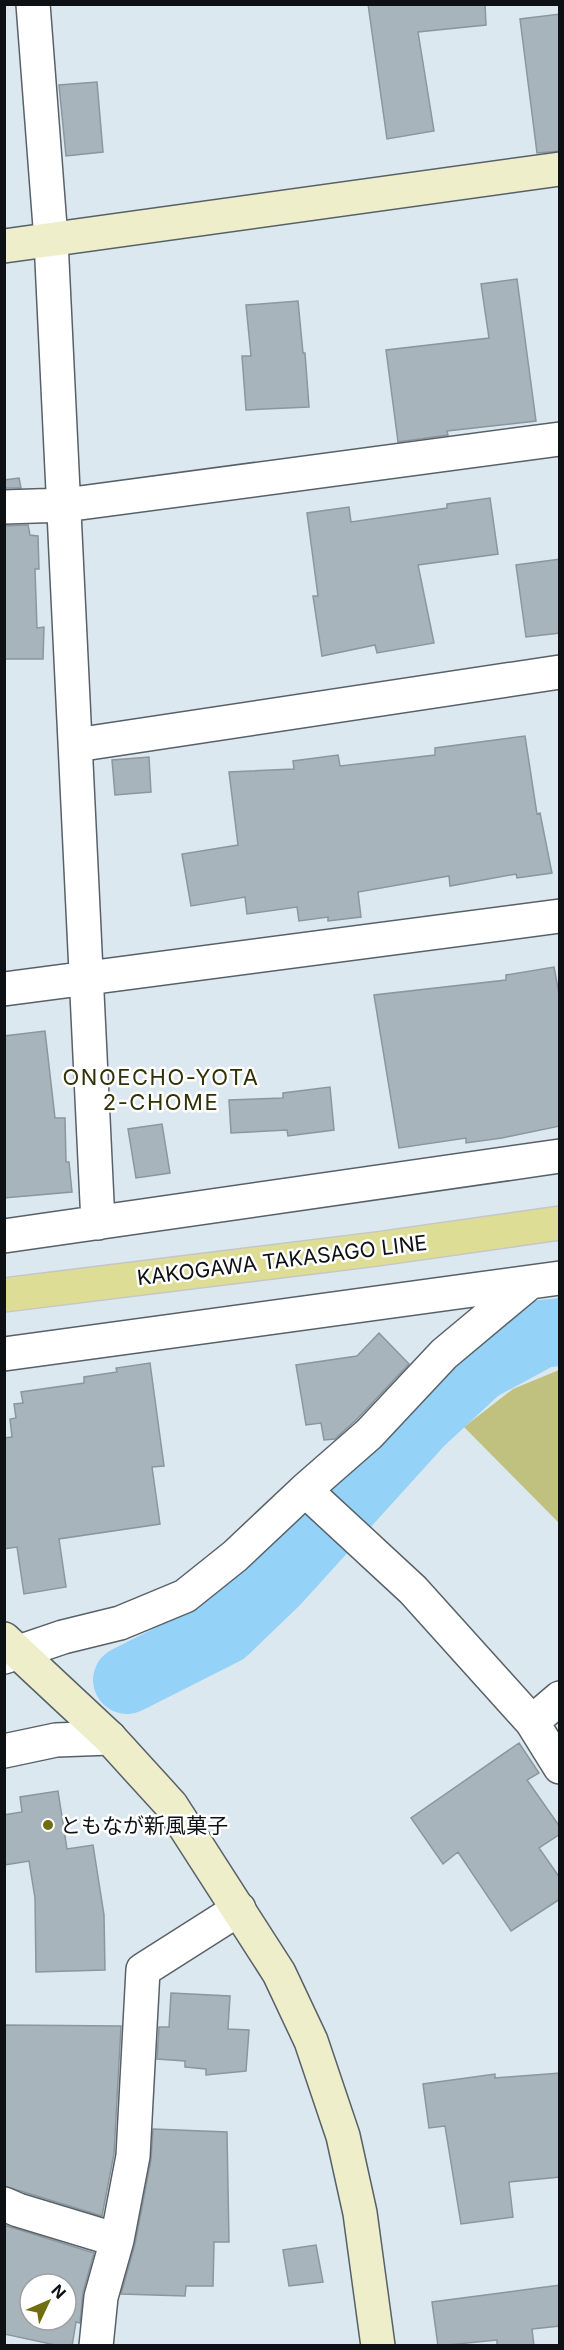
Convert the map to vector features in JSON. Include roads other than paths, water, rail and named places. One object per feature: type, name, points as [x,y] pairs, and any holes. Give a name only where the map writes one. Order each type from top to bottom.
[{"type":"main road","name":"KAKOGAWA TAKASAGO LINE","points":[[4,1295],[376,1249],[560,1223]]},
{"type":"street","points":[[33,4],[51,240],[98,1223]]},
{"type":"street","points":[[4,246],[560,169]]},
{"type":"street","points":[[4,507],[65,505],[560,439]]},
{"type":"street","points":[[76,745],[560,672]]},
{"type":"street","points":[[4,989],[560,916]]},
{"type":"street","points":[[4,1236],[560,1156]]},
{"type":"street","points":[[4,1354],[544,1281]]},
{"type":"street","points":[[378,2346],[360,2213],[343,2136],[311,2041],[279,1973],[171,1805],[110,1738],[16,1654],[63,1637],[120,1623],[185,1596],[235,1556],[369,1434],[444,1354],[544,1281]]},
{"type":"street","points":[[305,1490],[413,1590],[532,1722],[560,1767]]},
{"type":"street","points":[[532,1722],[560,1698]]},
{"type":"street","points":[[4,1751],[56,1740],[110,1738]]},
{"type":"street","points":[[96,2346],[101,2297],[117,2240],[133,2156],[143,1970],[239,1909]]},
{"type":"street","points":[[4,2204],[18,2211],[117,2240]]},
{"type":"waterway","points":[[127,1680],[224,1631],[276,1581],[421,1421],[478,1368],[541,1334],[560,1332]]},
{"type":"place","name":"ともなが新風菓子","points":[[48,1825]]},
{"type":"district","name":"ONOECHO-YOTA 2-CHOME","points":[[161,1090]]}]
